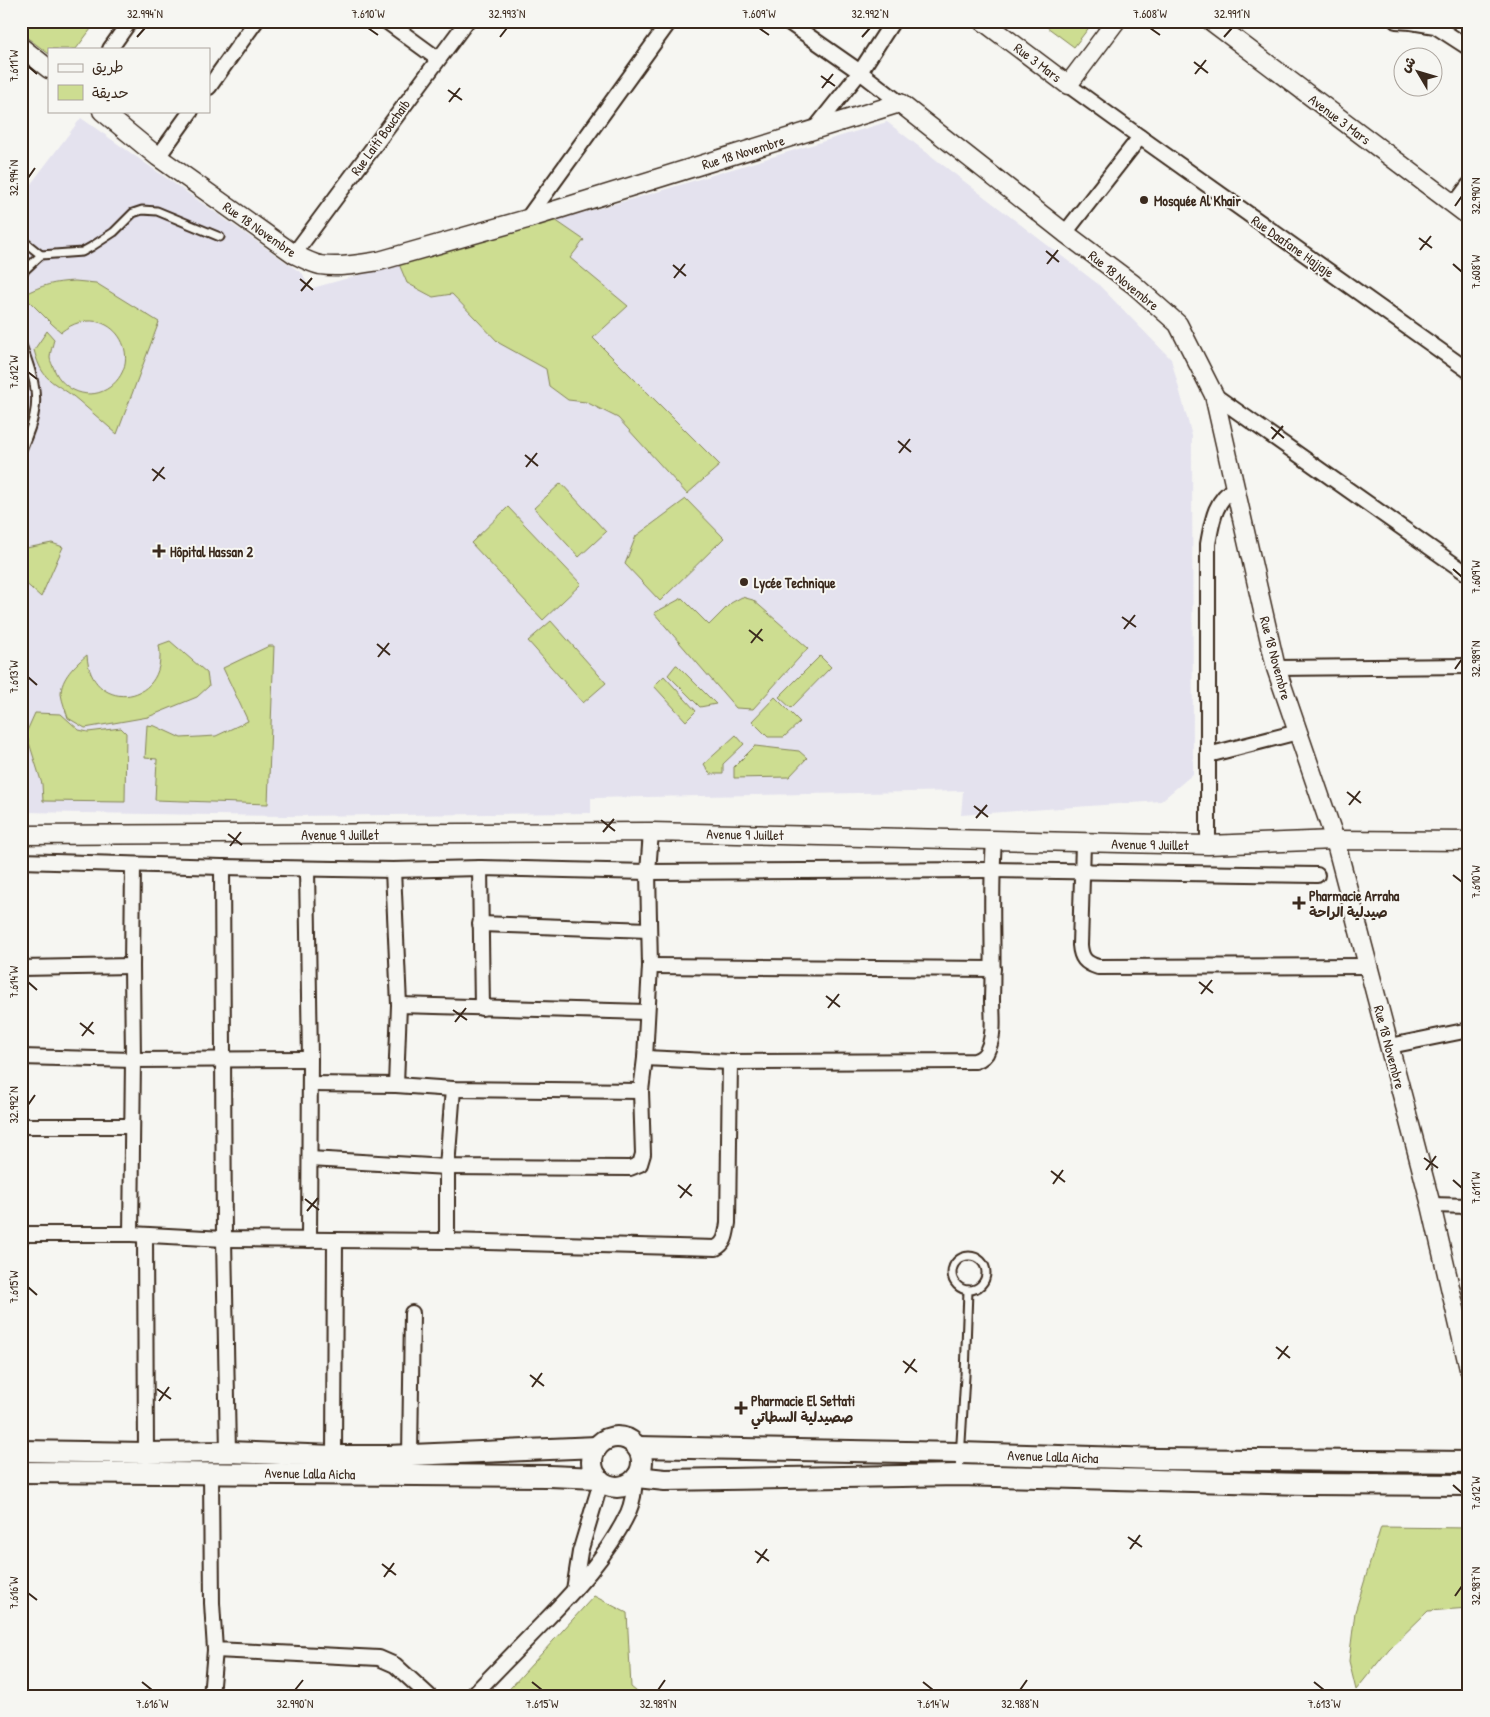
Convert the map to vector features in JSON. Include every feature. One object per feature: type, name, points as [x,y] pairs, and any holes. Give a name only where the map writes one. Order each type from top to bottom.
[{"type":"main road","name":"Avenue Lalla Aicha","points":[[21,1450],[410,1456],[597,1447],[603,1442],[617,1437],[632,1442],[637,1447],[1158,1459],[1469,1462]]},
{"type":"main road","points":[[597,1447],[592,1463],[594,1471],[600,1480]]},
{"type":"main road","points":[[636,1478],[641,1470],[642,1462],[637,1447]]},
{"type":"main road","name":"Avenue Lalla Aicha","points":[[21,1472],[549,1476],[600,1480],[611,1486],[619,1487],[628,1485],[636,1478],[665,1480],[959,1475],[1307,1484],[1469,1485]]},
{"type":"street","points":[[111,48],[130,21]]},
{"type":"street","points":[[210,86],[256,21]]},
{"type":"street","points":[[386,21],[438,58]]},
{"type":"street","name":"Rue Laiti Bouchaib","points":[[294,254],[467,21]]},
{"type":"street","points":[[527,219],[670,21]]},
{"type":"street","points":[[787,21],[860,72],[900,103]]},
{"type":"street","points":[[813,131],[860,72],[893,21]]},
{"type":"street","name":"Rue 3 Mars","points":[[983,21],[1068,84]]},
{"type":"street","points":[[1068,84],[1116,21]]},
{"type":"street","name":"Avenue 3 Mars","points":[[1211,21],[1469,216]]},
{"type":"street","points":[[1396,21],[1435,26],[1469,48]]},
{"type":"street","points":[[21,47],[48,68]]},
{"type":"street","name":"Rue Daafane Hajjaje","points":[[1068,84],[1469,371]]},
{"type":"street","name":"Rue 18 Novembre","points":[[103,112],[158,157],[294,254],[318,265],[358,264],[379,261],[527,219],[900,103],[1133,284],[1178,324],[1214,395],[1276,668],[1335,840],[1431,1205],[1469,1369]]},
{"type":"street","points":[[158,157],[191,112]]},
{"type":"street","points":[[1066,233],[1140,137]]},
{"type":"street","points":[[1454,205],[1469,185]]},
{"type":"street","points":[[1214,395],[1469,575]]},
{"type":"street","points":[[1208,845],[1208,544],[1216,509],[1221,500],[1235,488]]},
{"type":"street","points":[[1276,668],[1469,666]]},
{"type":"street","points":[[1208,755],[1298,732]]},
{"type":"street","points":[[310,1159],[447,1167],[635,1167],[640,1164],[643,1154],[641,1091],[645,1058],[650,966],[648,872],[651,832]]},
{"type":"street","name":"Avenue 9 Juillet","points":[[21,835],[651,832],[1208,845],[1335,840],[1469,841]]},
{"type":"street","points":[[645,1058],[730,1062],[975,1061],[982,1059],[988,1050],[992,1036],[992,870],[994,841]]},
{"type":"street","points":[[1083,843],[1081,956],[1085,961],[1098,967],[1367,966]]},
{"type":"street","points":[[21,861],[393,870],[480,868],[648,872],[992,870],[1317,875]]},
{"type":"street","points":[[133,865],[131,1126],[138,1234],[146,1453]]},
{"type":"street","points":[[222,867],[224,1238],[228,1452]]},
{"type":"street","points":[[480,868],[482,1008]]},
{"type":"street","points":[[307,869],[310,1059],[309,1240]]},
{"type":"street","points":[[393,870],[399,1005],[396,1085]]},
{"type":"street","points":[[480,924],[649,930]]},
{"type":"street","points":[[21,968],[132,966]]},
{"type":"street","points":[[650,966],[993,969]]},
{"type":"street","points":[[399,1005],[647,1012]]},
{"type":"street","points":[[1390,1046],[1469,1030]]},
{"type":"street","points":[[21,1057],[133,1060],[310,1059]]},
{"type":"street","points":[[21,1234],[138,1234],[224,1238],[447,1241],[716,1248],[723,1245],[728,1223],[730,1062]]},
{"type":"street","points":[[310,1084],[396,1085],[453,1089],[641,1091]]},
{"type":"street","points":[[447,1241],[447,1167],[453,1089]]},
{"type":"street","points":[[21,1126],[131,1126]]},
{"type":"street","points":[[1431,1205],[1469,1206]]},
{"type":"street","points":[[334,1456],[335,1240]]},
{"type":"street","points":[[410,1456],[412,1313]]},
{"type":"street","points":[[211,1472],[212,1603],[215,1650],[211,1696]]},
{"type":"street","points":[[472,1696],[574,1591],[616,1534],[633,1498],[636,1478]]},
{"type":"street","points":[[574,1591],[580,1552],[600,1480]]},
{"type":"street","points":[[215,1650],[379,1658],[395,1664],[429,1696]]},
{"type":"lane","points":[[22,271],[41,254],[82,252],[103,241],[133,213],[142,210],[157,211],[220,237]]},
{"type":"lane","points":[[21,239],[41,254]]},
{"type":"lane","points":[[21,342],[33,373],[35,414],[21,452]]},
{"type":"lane","points":[[970,1255],[983,1261],[987,1274],[981,1286],[975,1290],[968,1290],[956,1285],[952,1279],[952,1272],[953,1265],[958,1260],[970,1255]]},
{"type":"lane","points":[[959,1475],[968,1290]]},
{"type":"shaded area","name":"Lycée Technique","points":[[81,118],[303,274],[309,289],[650,194],[887,122],[1098,284],[1171,359],[1192,436],[1193,774],[1161,801],[961,815],[963,791],[591,798],[591,813],[285,816],[21,812],[21,197]]},
{"type":"green space","points":[[21,21],[97,21],[77,48],[48,48],[48,53],[21,33]]},
{"type":"green space","points":[[1039,21],[1094,21],[1074,47]]},
{"type":"green space","points":[[555,220],[584,240],[570,258],[628,306],[593,338],[720,465],[687,494],[618,418],[586,402],[568,400],[549,386],[546,369],[499,343],[452,294],[433,297],[407,283],[399,264]]},
{"type":"green space","points":[[75,281],[96,283],[159,322],[117,434],[79,401],[46,376],[34,350],[47,331],[54,339],[50,358],[58,377],[70,388],[78,392],[94,394],[102,391],[110,387],[121,375],[125,361],[124,347],[118,335],[107,326],[94,321],[78,323],[61,332],[23,295],[48,285]]},
{"type":"green space","points":[[561,483],[606,532],[579,557],[534,508]]},
{"type":"green space","points":[[686,499],[724,538],[660,601],[625,564],[636,536]]},
{"type":"green space","points":[[508,507],[581,584],[543,620],[471,543]]},
{"type":"green space","points":[[52,543],[63,547],[41,597],[21,579],[21,549]]},
{"type":"green space","points":[[742,597],[753,600],[808,648],[753,709],[736,708],[654,613],[682,598],[709,625],[731,603]]},
{"type":"green space","points":[[551,621],[606,683],[583,703],[528,641]]},
{"type":"green space","points":[[170,641],[207,673],[209,686],[197,697],[148,717],[85,728],[68,718],[61,694],[63,683],[70,672],[87,655],[91,674],[101,687],[114,694],[128,695],[142,691],[153,681],[159,665],[159,645]]},
{"type":"green space","points":[[269,646],[274,646],[268,804],[155,800],[157,759],[145,758],[147,725],[155,726],[181,738],[216,736],[248,721],[223,668]]},
{"type":"green space","points":[[820,656],[831,667],[791,708],[779,697]]},
{"type":"green space","points":[[676,665],[716,704],[700,707],[668,675]]},
{"type":"green space","points":[[664,676],[696,711],[686,721],[654,686]]},
{"type":"green space","points":[[775,697],[800,722],[784,737],[768,737],[752,721]]},
{"type":"green space","points":[[35,713],[61,714],[79,730],[88,732],[121,728],[126,733],[125,802],[43,801],[42,784],[26,733]]},
{"type":"green space","points":[[736,735],[744,744],[723,764],[723,774],[710,774],[704,764]]},
{"type":"green space","points":[[755,746],[799,751],[807,758],[789,777],[734,778],[734,767]]},
{"type":"green space","points":[[1381,1527],[1469,1528],[1469,1608],[1428,1611],[1389,1649],[1356,1690],[1349,1661],[1355,1612]]},
{"type":"green space","points":[[594,1596],[627,1613],[631,1687],[642,1696],[503,1696]]},
{"type":"place","name":"Mosquée Al Khair","points":[[1144,200]]},
{"type":"place","name":"Hôpital Hassan 2","points":[[159,551]]},
{"type":"place","name":"Lycée Technique","points":[[744,582]]},
{"type":"place","name":"Pharmacie Arraha صيدلية الراحة","points":[[1299,903]]},
{"type":"place","name":"Pharmacie El Settati صصيدلية السطاتي","points":[[741,1408]]}]
